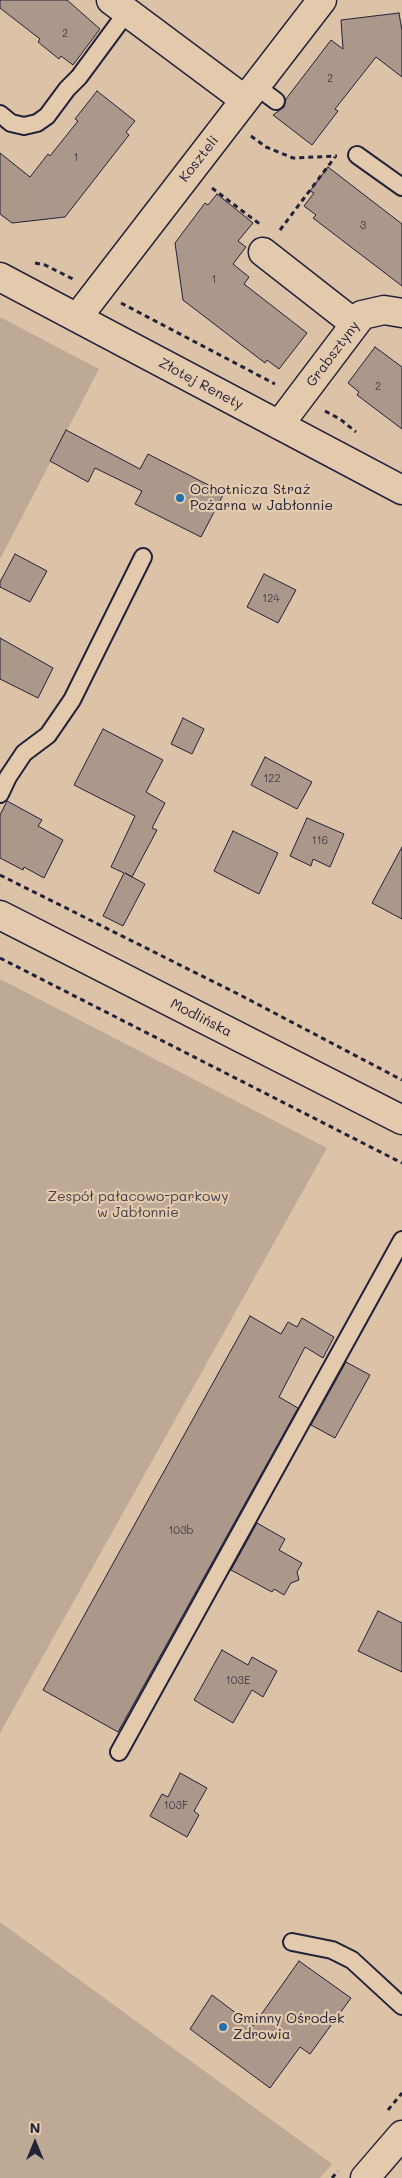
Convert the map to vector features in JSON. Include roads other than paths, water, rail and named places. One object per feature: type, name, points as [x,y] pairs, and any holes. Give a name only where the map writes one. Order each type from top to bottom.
[{"type":"street","name":"Koszteli","points":[[77,318],[259,96],[322,0]]},
{"type":"street","points":[[119,6],[259,96]]},
{"type":"street","points":[[269,244],[355,324]]},
{"type":"street","name":"Złotej Renety","points":[[0,277],[402,490]]},
{"type":"street","name":"Grabsztyny","points":[[279,425],[362,315],[384,310],[402,313]]},
{"type":"street","name":"Modlińska","points":[[0,915],[402,1120]]},
{"type":"street","points":[[365,2178],[402,2135]]},
{"type":"lane","points":[[0,114],[11,123],[24,126],[36,123],[47,116],[67,89],[79,77],[119,6]]},
{"type":"lane","points":[[357,155],[402,187]]},
{"type":"lane","points":[[0,794],[8,777],[24,753],[48,735],[72,700],[143,557]]},
{"type":"lane","points":[[119,1752],[402,1240]]},
{"type":"lane","points":[[292,1942],[332,1950],[352,1960],[402,2006]]},
{"type":"place","name":"Ochotnicza Straż Pożarna w Jabłonnie","points":[[180,498]]},
{"type":"place","name":"Gminny Ośrodek Zdrowia","points":[[223,2027]]},
{"type":"park label","name":"Zespół pałacowo-parkowy w Jabłonnie","points":[[138,1206]]}]
